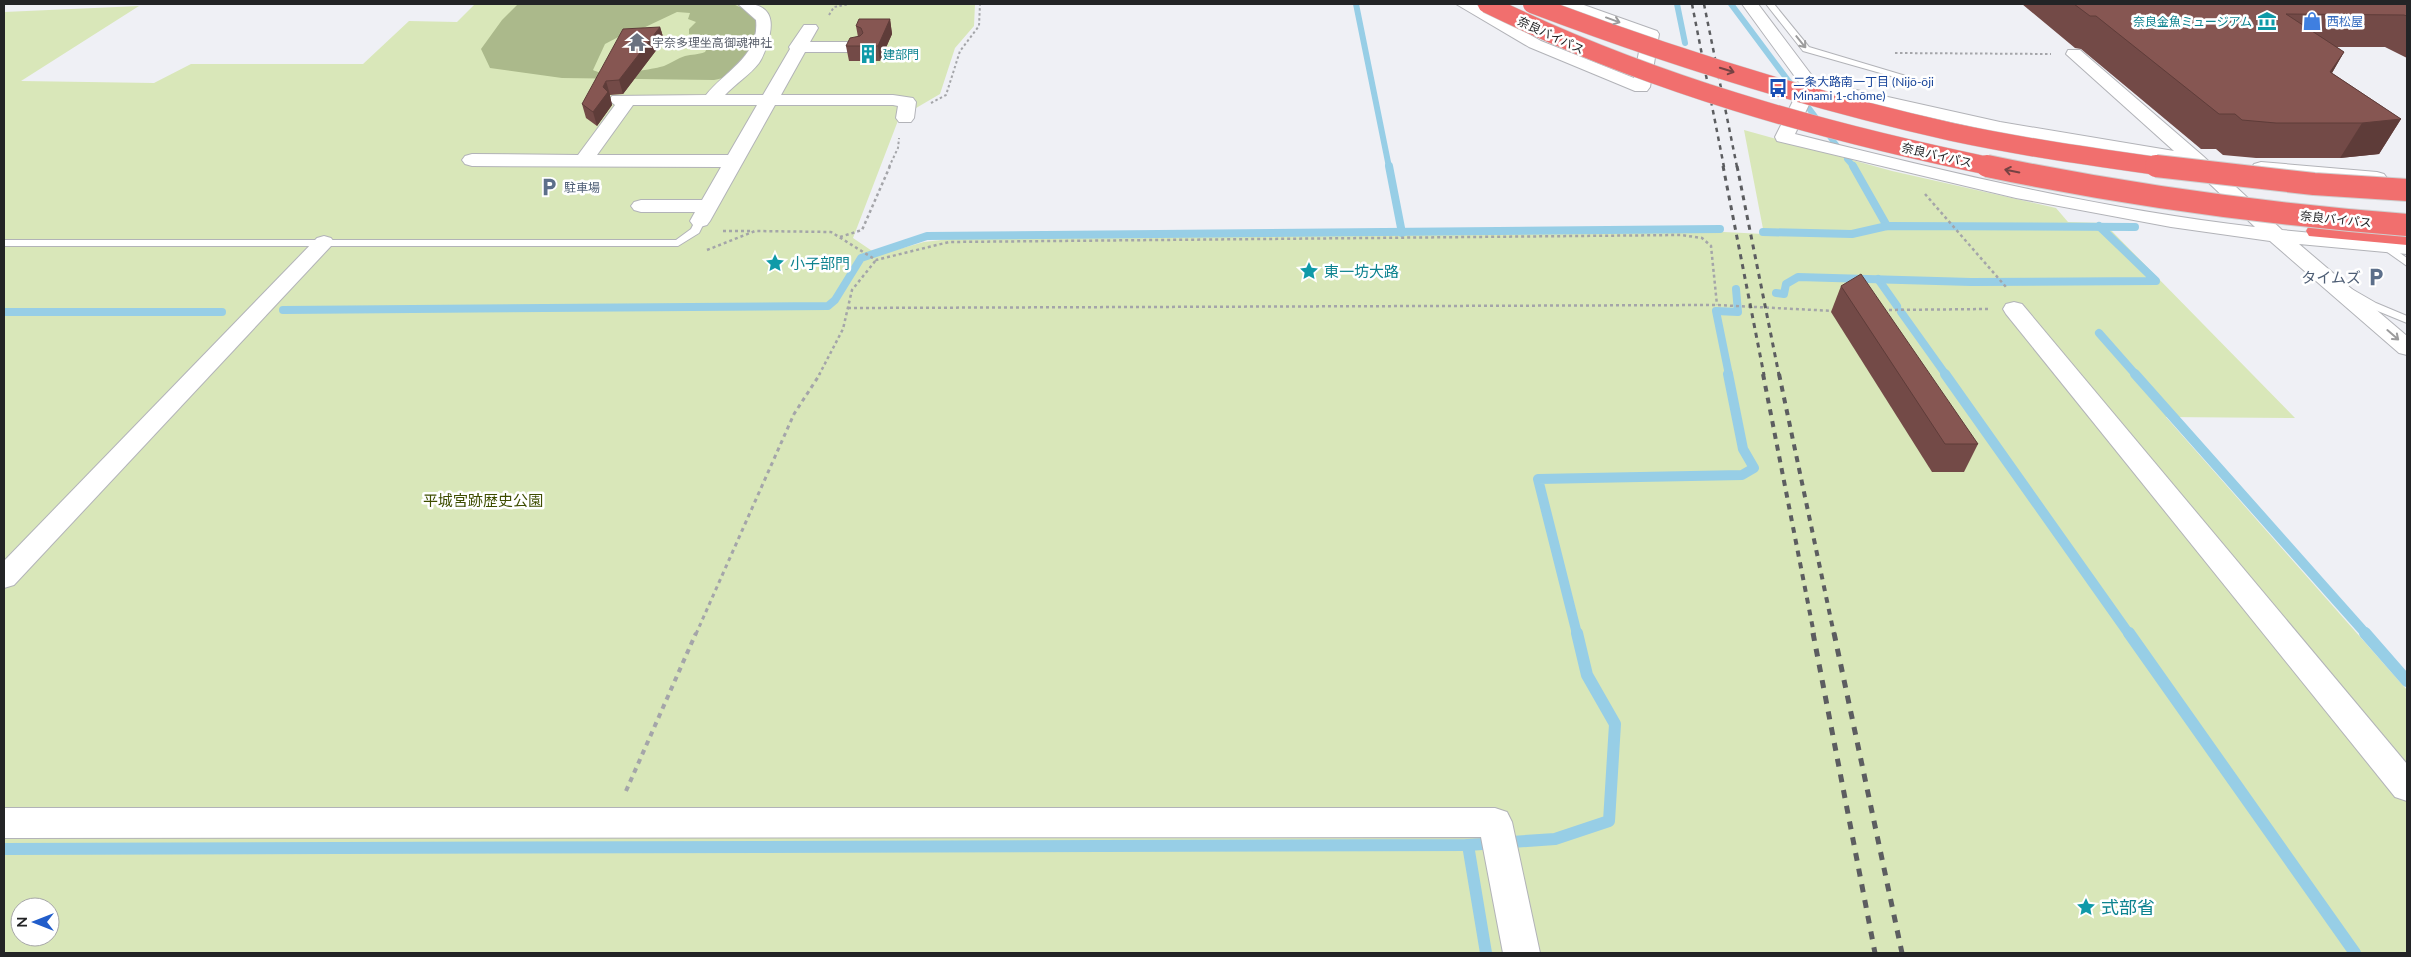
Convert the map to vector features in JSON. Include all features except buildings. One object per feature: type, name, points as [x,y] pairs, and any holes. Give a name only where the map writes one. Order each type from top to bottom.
[{"type":"highway","points":[[1482,4],[1501,19],[1533,37],[1679,97],[1758,124],[1906,162],[2004,184],[2252,224],[2407,239]]},
{"type":"highway","name":"奈良バイパス","points":[[1487,4],[1570,45],[1620,64],[1767,113],[1833,131],[1940,156],[2073,183],[2193,202],[2407,225]]},
{"type":"highway","name":"奈良バイパス","points":[[1522,4],[1598,39],[1680,69],[1810,110],[1918,136],[2026,158],[2149,179],[2267,194],[2407,207]]},
{"type":"highway","points":[[1532,4],[1625,38],[1828,102],[1952,132],[2028,147],[2202,173],[2314,184],[2407,190]]},
{"type":"street","points":[[712,99],[721,86],[753,60],[765,28],[764,18],[758,10],[746,4]]},
{"type":"street","points":[[1464,4],[1535,44],[1641,87],[1651,34],[1567,4]]},
{"type":"street","points":[[1750,4],[1810,85],[1939,116],[2063,140],[2262,168],[2407,179]]},
{"type":"street","points":[[641,206],[704,213],[810,28]]},
{"type":"street","points":[[797,48],[856,47]]},
{"type":"street","points":[[2074,54],[2196,160],[2276,235],[2407,348]]},
{"type":"street","points":[[1810,85],[1784,137],[1904,168],[2038,197],[2180,222],[2276,235],[2407,248]]},
{"type":"street","points":[[584,160],[623,100],[900,101],[906,102],[905,118]]},
{"type":"street","points":[[472,160],[734,161]]},
{"type":"street","points":[[4,578],[324,242]]},
{"type":"street","points":[[2011,299],[2407,787]]},
{"type":"street","points":[[4,823],[1495,822],[1521,953]]},
{"type":"lane","points":[[1770,4],[1806,49],[1912,79]]},
{"type":"lane","points":[[4,243],[678,243],[695,230],[704,213]]},
{"type":"lane","points":[[2387,247],[2407,263]]},
{"type":"lane","points":[[2316,268],[2372,305],[2407,320]]},
{"type":"path","points":[[829,15],[834,7],[849,4]]},
{"type":"path","points":[[1889,53],[2054,54]]},
{"type":"path","points":[[1876,310],[2011,299],[1996,276],[1946,220]]},
{"type":"path","points":[[611,824],[794,414],[827,363],[843,329],[852,290],[874,259],[949,242],[1681,235],[1702,238],[1711,246],[1717,305]]},
{"type":"path","points":[[862,252],[874,259]]},
{"type":"path","points":[[848,308],[1717,305],[1836,311]]},
{"type":"green space","name":"平城宮跡歴史公園","points":[[475,4],[975,4],[974,26],[955,48],[940,94],[899,118],[853,238],[878,255],[924,242],[950,239],[1704,231],[1764,234],[1744,130],[1892,171],[2056,208],[2068,222],[2104,223],[2295,418],[2166,417],[2407,690],[2407,953],[4,953],[4,12],[139,6],[21,81],[154,83],[191,64],[363,64],[409,21],[457,22]]},
{"type":"green space","points":[[518,4],[733,4],[753,13],[758,34],[756,45],[742,65],[729,75],[714,80],[562,78],[490,68],[481,49],[502,20]],"holes":[[[677,12],[690,13],[688,19],[696,22],[689,29],[689,34],[709,36],[711,41],[705,52],[685,56],[664,66],[649,69],[617,73],[593,70],[605,44],[626,33],[639,30]]]},
{"type":"waterway","points":[[1356,4],[1389,167]]},
{"type":"waterway","points":[[1677,4],[1685,43]]},
{"type":"waterway","points":[[1731,4],[1837,146]]},
{"type":"waterway","points":[[1847,159],[1854,167]]},
{"type":"waterway","points":[[1389,166],[1402,232]]},
{"type":"waterway","points":[[1853,166],[1887,226]]},
{"type":"waterway","points":[[1763,232],[1852,234],[1887,226]]},
{"type":"waterway","points":[[1887,226],[2100,227]]},
{"type":"waterway","points":[[1878,279],[1971,282],[2156,281],[2100,227]]},
{"type":"waterway","points":[[2100,227],[2135,227]]},
{"type":"waterway","points":[[1402,232],[1720,229]]},
{"type":"waterway","points":[[283,310],[828,306],[835,300],[861,258],[927,236],[1402,232]]},
{"type":"waterway","points":[[1776,293],[1784,294],[1786,284],[1798,277],[1878,279]]},
{"type":"waterway","points":[[1878,279],[1897,306]]},
{"type":"waterway","points":[[1729,375],[1716,311],[1738,312],[1736,289]]},
{"type":"waterway","points":[[4,312],[222,312]]},
{"type":"waterway","points":[[1901,312],[1946,375]]},
{"type":"waterway","points":[[2099,333],[2136,375]]},
{"type":"waterway","points":[[1577,634],[1538,479],[1742,475],[1754,468],[1743,449],[1728,374]]},
{"type":"waterway","points":[[1945,374],[2129,634]]},
{"type":"waterway","points":[[2135,374],[2366,634]]},
{"type":"waterway","points":[[1468,845],[1555,839],[1609,821],[1615,724],[1587,675],[1577,633]]},
{"type":"waterway","points":[[2129,633],[2355,953]]},
{"type":"waterway","points":[[2365,633],[2407,681]]},
{"type":"waterway","points":[[4,849],[1468,845]]},
{"type":"waterway","points":[[1468,845],[1486,953]]},
{"type":"railway","points":[[1692,4],[1724,167]]},
{"type":"railway","points":[[1704,4],[1737,167]]},
{"type":"railway","points":[[1723,166],[1764,375]]},
{"type":"railway","points":[[1737,166],[1779,375]]},
{"type":"railway","points":[[1763,374],[1814,634]]},
{"type":"railway","points":[[1779,374],[1834,634]]},
{"type":"railway","points":[[1813,633],[1875,953]]},
{"type":"railway","points":[[1834,633],[1902,953]]},
{"type":"place","name":"奈良金魚ミュージアム","points":[[2267,21]]},
{"type":"place","name":"西松屋","points":[[2312,21]]},
{"type":"place","name":"宇奈多理坐高御魂神社","points":[[637,42]]},
{"type":"place","name":"建部門","points":[[868,54]]},
{"type":"place","name":"二条大路南一丁目 (Nijō-ōji Minami 1-chōme)","points":[[1778,88]]},
{"type":"place","name":"駐車場","points":[[549,187]]},
{"type":"place","name":"小子部門","points":[[775,263]]},
{"type":"place","name":"東一坊大路","points":[[1309,271]]},
{"type":"place","name":"タイムズ","points":[[2376,277]]},
{"type":"place","name":"式部省","points":[[2086,907]]}]
